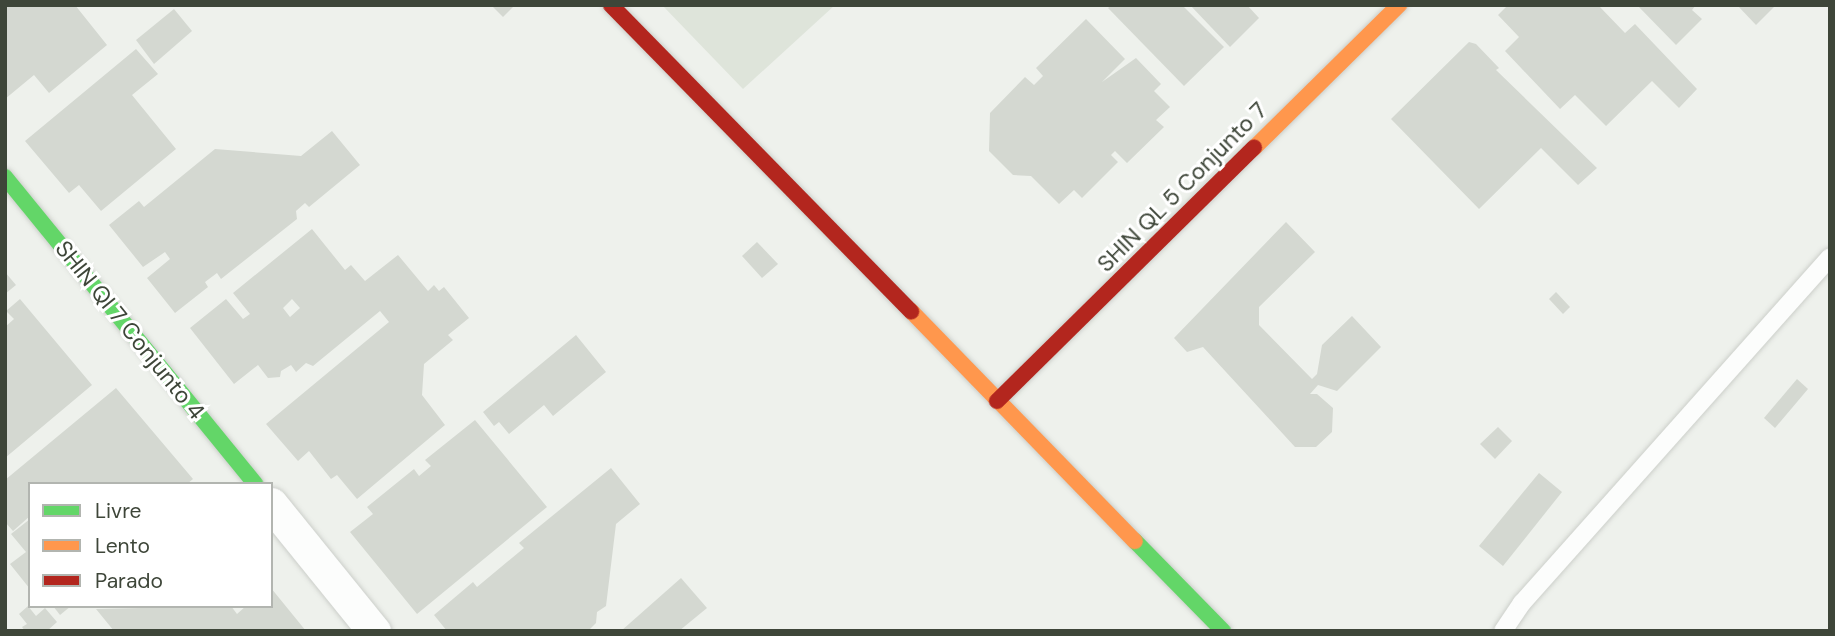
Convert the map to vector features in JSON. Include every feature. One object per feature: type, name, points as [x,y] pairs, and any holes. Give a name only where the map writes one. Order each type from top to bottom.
[{"type":"street","points":[[611,5],[1223,631]]},
{"type":"street","name":"SHIN QL 5 Conjunto 7","points":[[997,401],[1399,5]]},
{"type":"street","name":"SHIN QI 7 Conjunto 4","points":[[5,177],[253,482]]},
{"type":"street","points":[[273,506],[374,631]]},
{"type":"lane","points":[[1503,631],[1522,603],[1830,257]]},
{"type":"shaded area","points":[[662,5],[835,5],[743,89]]},
{"type":"building","points":[[5,5],[75,5],[107,45],[49,93],[34,75],[5,99]]},
{"type":"building","points":[[491,5],[515,5],[503,17]]},
{"type":"building","points":[[1112,5],[1182,5],[1224,47],[1184,86],[1108,8]]},
{"type":"building","points":[[1190,5],[1247,5],[1259,18],[1230,47]]},
{"type":"building","points":[[1508,5],[1599,6],[1625,33],[1635,24],[1697,89],[1679,108],[1652,81],[1606,126],[1575,95],[1560,109],[1505,51],[1519,37],[1498,15]]},
{"type":"building","points":[[1637,5],[1696,5],[1692,10],[1702,19],[1676,45]]},
{"type":"building","points":[[1737,5],[1776,5],[1756,25]]},
{"type":"building","points":[[174,9],[192,31],[154,64],[136,40]]},
{"type":"building","points":[[1086,19],[1125,59],[1102,82],[1136,58],[1161,84],[1154,91],[1170,107],[1156,120],[1164,127],[1127,163],[1115,151],[1111,155],[1118,162],[1082,198],[1074,190],[1059,204],[1031,176],[1013,175],[989,151],[990,113],[1025,77],[1034,85],[1043,76],[1036,68]]},
{"type":"building","points":[[1469,42],[1476,44],[1499,68],[1496,70],[1597,168],[1578,185],[1541,148],[1479,209],[1391,119]]},
{"type":"building","points":[[136,49],[158,74],[132,95],[176,149],[101,211],[79,185],[69,193],[25,141]]},
{"type":"building","points":[[332,131],[360,165],[309,207],[305,203],[296,211],[297,219],[221,279],[217,273],[205,282],[208,287],[175,313],[147,278],[170,259],[165,252],[143,267],[109,225],[139,201],[144,207],[215,149],[301,156]]},
{"type":"building","points":[[1286,222],[1315,252],[1259,307],[1259,325],[1312,379],[1317,374],[1322,345],[1352,316],[1381,347],[1337,391],[1318,385],[1310,394],[1317,394],[1333,408],[1332,432],[1316,447],[1295,447],[1203,347],[1187,352],[1174,338]]},
{"type":"building","points":[[312,229],[345,270],[351,265],[365,281],[398,255],[428,291],[434,285],[439,291],[444,287],[469,318],[448,335],[453,340],[424,364],[422,395],[445,425],[357,499],[337,475],[331,479],[309,451],[298,461],[266,424],[389,322],[380,311],[313,366],[306,363],[296,372],[291,365],[281,371],[280,377],[268,378],[258,365],[234,384],[190,328],[226,299],[243,319],[250,314],[233,293]],"holes":[[[292,299],[300,308],[290,317],[283,308]]]},
{"type":"building","points":[[757,242],[778,264],[762,278],[742,256]]},
{"type":"building","points":[[5,272],[16,285],[5,294]]},
{"type":"building","points":[[1556,292],[1570,307],[1563,314],[1549,299]]},
{"type":"building","points":[[20,299],[92,385],[5,458],[5,327],[14,319],[6,311]]},
{"type":"building","points":[[576,335],[606,372],[553,416],[544,405],[509,434],[499,422],[494,426],[483,412]]},
{"type":"building","points":[[1797,379],[1808,389],[1775,428],[1764,418]]},
{"type":"building","points":[[116,388],[193,479],[189,482],[28,482],[28,518],[13,531],[5,522],[5,480]]},
{"type":"building","points":[[475,420],[547,507],[417,614],[350,532],[373,514],[367,507],[414,469],[419,476],[431,466],[425,460]]},
{"type":"building","points":[[1498,427],[1512,441],[1495,459],[1480,444]]},
{"type":"building","points":[[611,468],[640,504],[616,524],[606,606],[597,612],[596,623],[588,631],[447,631],[434,615],[473,582],[477,587],[524,548],[519,543]]},
{"type":"building","points":[[1539,473],[1562,492],[1503,566],[1479,546]]},
{"type":"building","points":[[28,521],[28,586],[10,564],[26,552],[11,534]]},
{"type":"building","points":[[681,578],[707,608],[679,631],[621,631]]},
{"type":"building","points":[[273,590],[306,631],[114,631],[96,609],[232,608],[237,614],[244,608],[273,608]]},
{"type":"building","points":[[28,606],[36,616],[45,608],[57,622],[47,631],[25,631],[22,627],[27,624],[19,614]]},
{"type":"building","points":[[55,608],[69,608],[60,615]]},
{"type":"traffic: fast","points":[[5,177],[253,482]]},
{"type":"traffic: fast","points":[[1135,541],[1223,631]]},
{"type":"traffic: slow","points":[[1254,148],[1399,5]]},
{"type":"traffic: slow","points":[[911,311],[1135,541]]},
{"type":"traffic: jam","points":[[611,5],[911,311]]},
{"type":"traffic: jam","points":[[997,401],[1254,148]]}]
